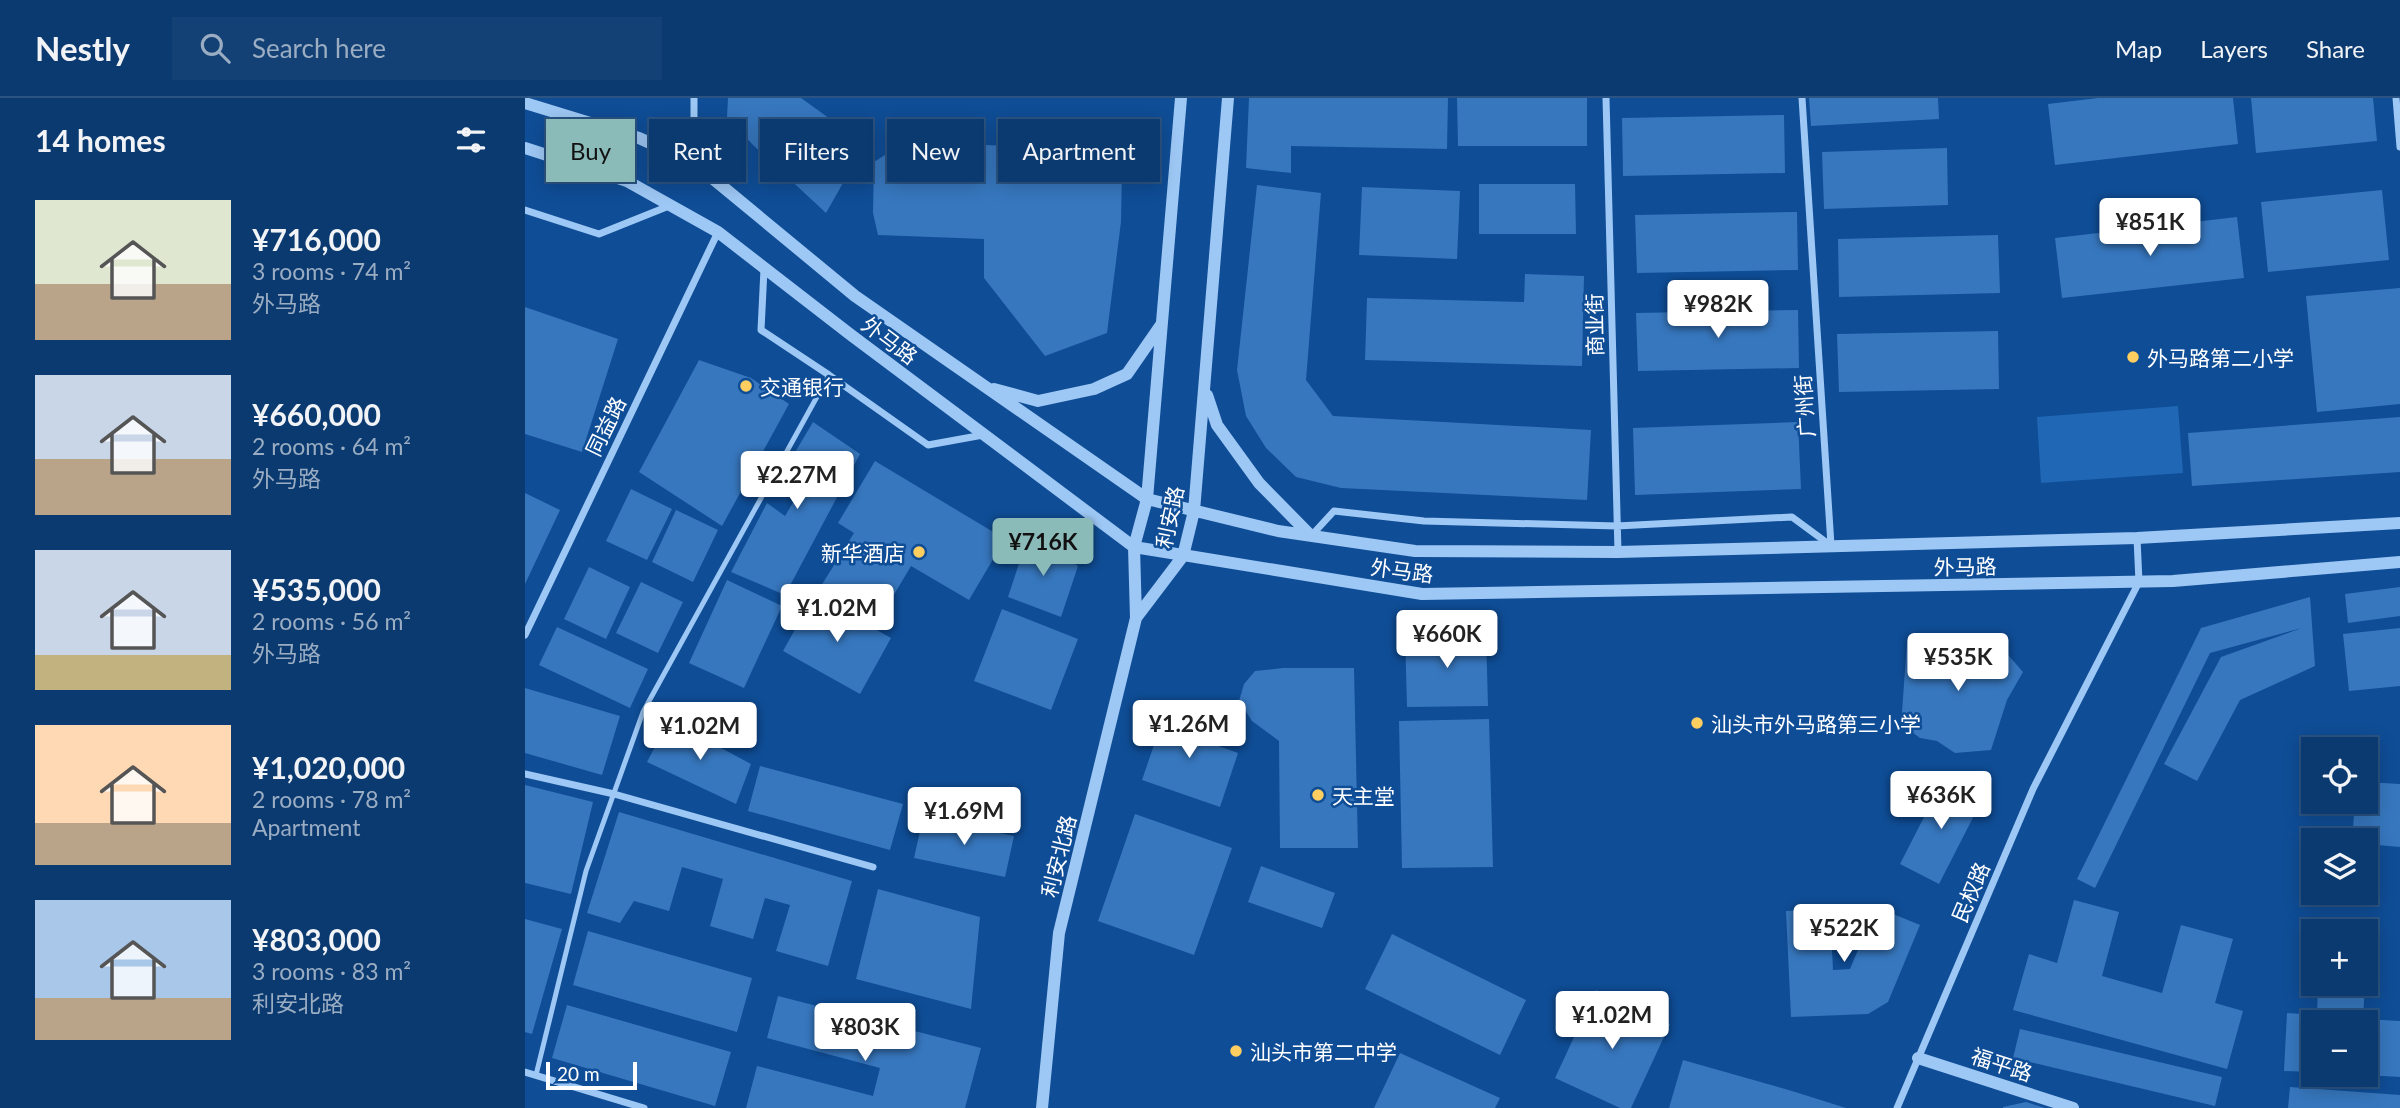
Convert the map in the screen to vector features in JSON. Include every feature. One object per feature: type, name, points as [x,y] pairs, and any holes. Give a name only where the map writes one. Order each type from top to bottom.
[{"type":"street","points":[[694,98],[694,119]]},
{"type":"street","name":"利安路","points":[[1136,618],[1134,547],[1147,499],[1181,98]]},
{"type":"street","name":"利安路","points":[[1136,618],[1183,556],[1194,510],[1228,98]]},
{"type":"street","name":"商业街","points":[[1606,98],[1618,552]]},
{"type":"street","name":"广州街","points":[[1801,98],[1831,545]]},
{"type":"street","points":[[2396,98],[2400,147]]},
{"type":"street","name":"外马路","points":[[525,103],[649,143]]},
{"type":"street","name":"外马路","points":[[525,148],[627,181],[718,232],[1134,547],[1422,594],[2139,582],[2400,562]]},
{"type":"street","name":"外马路","points":[[717,182],[855,296],[1147,499],[1278,531],[1415,551],[1618,552],[2137,538],[2400,523]]},
{"type":"street","points":[[525,210],[599,234],[672,205]]},
{"type":"street","name":"同益路","points":[[525,635],[718,232]]},
{"type":"street","points":[[764,268],[761,330],[928,446],[984,435]]},
{"type":"street","points":[[985,387],[1038,401],[1094,389],[1127,374],[1162,325]]},
{"type":"street","points":[[1204,387],[1217,425],[1259,483],[1311,536],[1334,511],[1424,522],[1617,526],[1792,517],[1831,545]]},
{"type":"street","name":"民权路","points":[[1897,1108],[2033,789],[2139,582],[2137,538]]},
{"type":"street","name":"利安北路","points":[[1042,1108],[1059,933],[1136,618]]},
{"type":"street","points":[[525,774],[614,794],[873,867]]},
{"type":"street","name":"福平路","points":[[1918,1058],[2073,1108]]},
{"type":"street","points":[[525,1072],[644,1108]]},
{"type":"lane","points":[[535,1075],[586,870],[643,712],[829,375]]},
{"type":"shaded area","points":[[2178,406],[2183,473],[2041,483],[2037,417]]},
{"type":"building","points":[[728,98],[801,98],[830,119],[760,119],[760,152],[746,137],[746,119],[727,117]]},
{"type":"building","points":[[1249,98],[1448,98],[1447,149],[1291,146],[1291,173],[1246,168]]},
{"type":"building","points":[[1457,98],[1587,98],[1587,146],[1458,146]]},
{"type":"building","points":[[1809,98],[1938,98],[1939,119],[1811,126]]},
{"type":"building","points":[[2098,98],[2233,98],[2238,144],[2055,165],[2048,104]]},
{"type":"building","points":[[2251,98],[2373,98],[2377,141],[2256,153]]},
{"type":"building","points":[[1784,115],[1785,173],[1623,176],[1622,118]]},
{"type":"building","points":[[984,145],[998,146],[998,182],[1122,182],[1121,222],[1107,333],[1045,356],[984,278],[984,239],[878,235],[873,213],[874,162],[887,154],[887,182],[984,182]]},
{"type":"building","points":[[1947,148],[1948,205],[1824,209],[1822,152]]},
{"type":"building","points":[[793,182],[844,182],[826,213]]},
{"type":"building","points":[[1479,184],[1575,184],[1576,234],[1479,234]]},
{"type":"building","points":[[1257,185],[1321,193],[1306,380],[1333,416],[1591,430],[1587,500],[1341,488],[1296,477],[1266,448],[1246,416],[1237,370]]},
{"type":"building","points":[[1362,187],[1460,191],[1457,259],[1359,255]]},
{"type":"building","points":[[2382,190],[2389,260],[2268,272],[2261,202]]},
{"type":"building","points":[[1797,212],[1798,270],[1637,273],[1635,215]]},
{"type":"building","points":[[2237,217],[2244,278],[2062,298],[2055,238]]},
{"type":"building","points":[[1998,235],[2000,293],[1839,297],[1838,239]]},
{"type":"building","points":[[1525,274],[1584,276],[1582,366],[1365,360],[1367,298],[1524,302]]},
{"type":"building","points":[[2400,288],[2400,404],[2317,412],[2306,296]]},
{"type":"building","points":[[525,307],[618,339],[582,452],[525,434]]},
{"type":"building","points":[[1798,310],[1799,368],[1638,371],[1636,313]]},
{"type":"building","points":[[1998,331],[1999,389],[1839,392],[1837,334]]},
{"type":"building","points":[[699,360],[751,378],[789,404],[722,526],[639,472]]},
{"type":"building","points":[[2400,417],[2400,472],[2192,486],[2188,433]]},
{"type":"building","points":[[813,422],[860,454],[785,595],[731,572],[767,503],[785,516],[798,494],[778,481]]},
{"type":"building","points":[[1798,422],[1801,489],[1635,495],[1633,428]]},
{"type":"building","name":"新华酒店","points":[[875,461],[1005,539],[969,600],[911,566],[879,620],[821,586],[854,533],[838,523]]},
{"type":"building","points":[[631,489],[672,509],[647,560],[606,541]]},
{"type":"building","points":[[525,493],[560,510],[525,584]]},
{"type":"building","points":[[676,510],[718,530],[693,582],[652,562]]},
{"type":"building","points":[[1029,533],[1078,566],[1061,617],[1008,597]]},
{"type":"building","points":[[589,567],[630,587],[606,639],[564,619]]},
{"type":"building","points":[[727,580],[782,606],[744,688],[689,663]]},
{"type":"building","points":[[641,582],[683,602],[658,653],[616,633]]},
{"type":"building","points":[[2400,587],[2400,616],[2348,623],[2345,594]]},
{"type":"building","points":[[814,595],[891,638],[860,694],[783,651]]},
{"type":"building","points":[[2310,597],[2315,666],[2240,700],[2197,781],[2164,764],[2221,657],[2302,628],[2210,653],[2095,888],[2077,879],[2201,628]]},
{"type":"building","points":[[1002,609],[1078,639],[1051,710],[974,681]]},
{"type":"building","points":[[557,627],[648,669],[630,708],[539,665]]},
{"type":"building","points":[[2400,628],[2400,686],[2349,691],[2343,634]]},
{"type":"building","points":[[1486,634],[1488,706],[1407,707],[1405,635]]},
{"type":"building","points":[[1996,641],[2023,672],[2007,700],[1991,750],[1955,753],[1937,741],[1920,738],[1908,729],[1902,712],[1907,642],[1961,647]]},
{"type":"building","name":"天主堂","points":[[1283,668],[1354,668],[1358,848],[1280,848],[1279,741],[1252,721],[1239,701],[1244,684],[1255,671]]},
{"type":"building","points":[[525,688],[620,716],[602,775],[525,753]]},
{"type":"building","points":[[1167,707],[1203,720],[1196,738],[1238,753],[1220,807],[1142,780]]},
{"type":"building","points":[[1489,719],[1493,867],[1402,868],[1399,721]]},
{"type":"building","points":[[669,720],[751,764],[736,804],[647,762]]},
{"type":"building","points":[[760,766],[903,804],[890,850],[748,811]]},
{"type":"building","points":[[1944,778],[1983,798],[1939,884],[1900,864]]},
{"type":"building","points":[[2378,783],[2400,784],[2400,847],[2378,845],[2378,828],[2353,828],[2354,814],[2378,814]]},
{"type":"building","points":[[525,785],[593,802],[571,894],[525,883]]},
{"type":"building","points":[[619,812],[852,881],[828,966],[776,951],[790,905],[765,898],[753,939],[710,926],[723,879],[682,867],[669,911],[634,901],[620,923],[587,913]]},
{"type":"building","points":[[1135,814],[1232,848],[1194,955],[1098,921]]},
{"type":"building","points":[[923,817],[1014,836],[1005,877],[914,858]]},
{"type":"building","points":[[1261,866],[1335,893],[1322,928],[1248,902]]},
{"type":"building","points":[[878,889],[980,917],[971,1009],[856,979]]},
{"type":"building","points":[[2074,900],[2119,912],[2102,976],[2162,993],[2181,925],[2233,939],[2215,1003],[2243,1011],[2227,1069],[2013,1010],[2029,954],[2057,963]]},
{"type":"building","points":[[1876,907],[1920,925],[1888,1002],[1868,1014],[1791,1017],[1786,911],[1830,909],[1833,970],[1850,969]]},
{"type":"building","points":[[525,919],[562,929],[532,1034],[525,1032]]},
{"type":"building","points":[[588,931],[752,978],[737,1032],[573,985]]},
{"type":"building","points":[[1392,934],[1526,1000],[1500,1055],[1365,989]]},
{"type":"building","points":[[1596,990],[1670,1024],[1631,1108],[1620,1108],[1555,1078]]},
{"type":"building","points":[[778,996],[981,1048],[965,1108],[746,1108],[757,1066],[873,1096],[880,1068],[767,1038]]},
{"type":"building","points":[[2318,996],[2364,996],[2364,1010],[2317,1010]]},
{"type":"building","points":[[567,1005],[731,1052],[715,1106],[552,1058]]},
{"type":"building","points":[[2287,1013],[2301,1014],[2301,1072],[2284,1071]]},
{"type":"building","points":[[2378,1020],[2400,1021],[2400,1077],[2378,1076]]},
{"type":"building","points":[[2020,1029],[2222,1077],[2215,1106],[2013,1058]]},
{"type":"building","points":[[1400,1053],[1500,1098],[1495,1108],[1374,1108]]},
{"type":"building","points":[[1683,1060],[1792,1091],[1846,1108],[1669,1108]]},
{"type":"building","points":[[2290,1087],[2400,1095],[2400,1108],[2288,1108]]},
{"type":"building","points":[[2026,1102],[2045,1108],[2003,1108],[2003,1107]]},
{"type":"place","name":"外马路第二小学","points":[[2133,357]]},
{"type":"place","name":"交通银行","points":[[746,386]]},
{"type":"place","name":"新华酒店","points":[[919,552]]},
{"type":"place","name":"汕头市外马路第三小学","points":[[1697,723]]},
{"type":"place","name":"天主堂","points":[[1318,795]]},
{"type":"place","name":"汕头市第二中学","points":[[1236,1051]]}]
